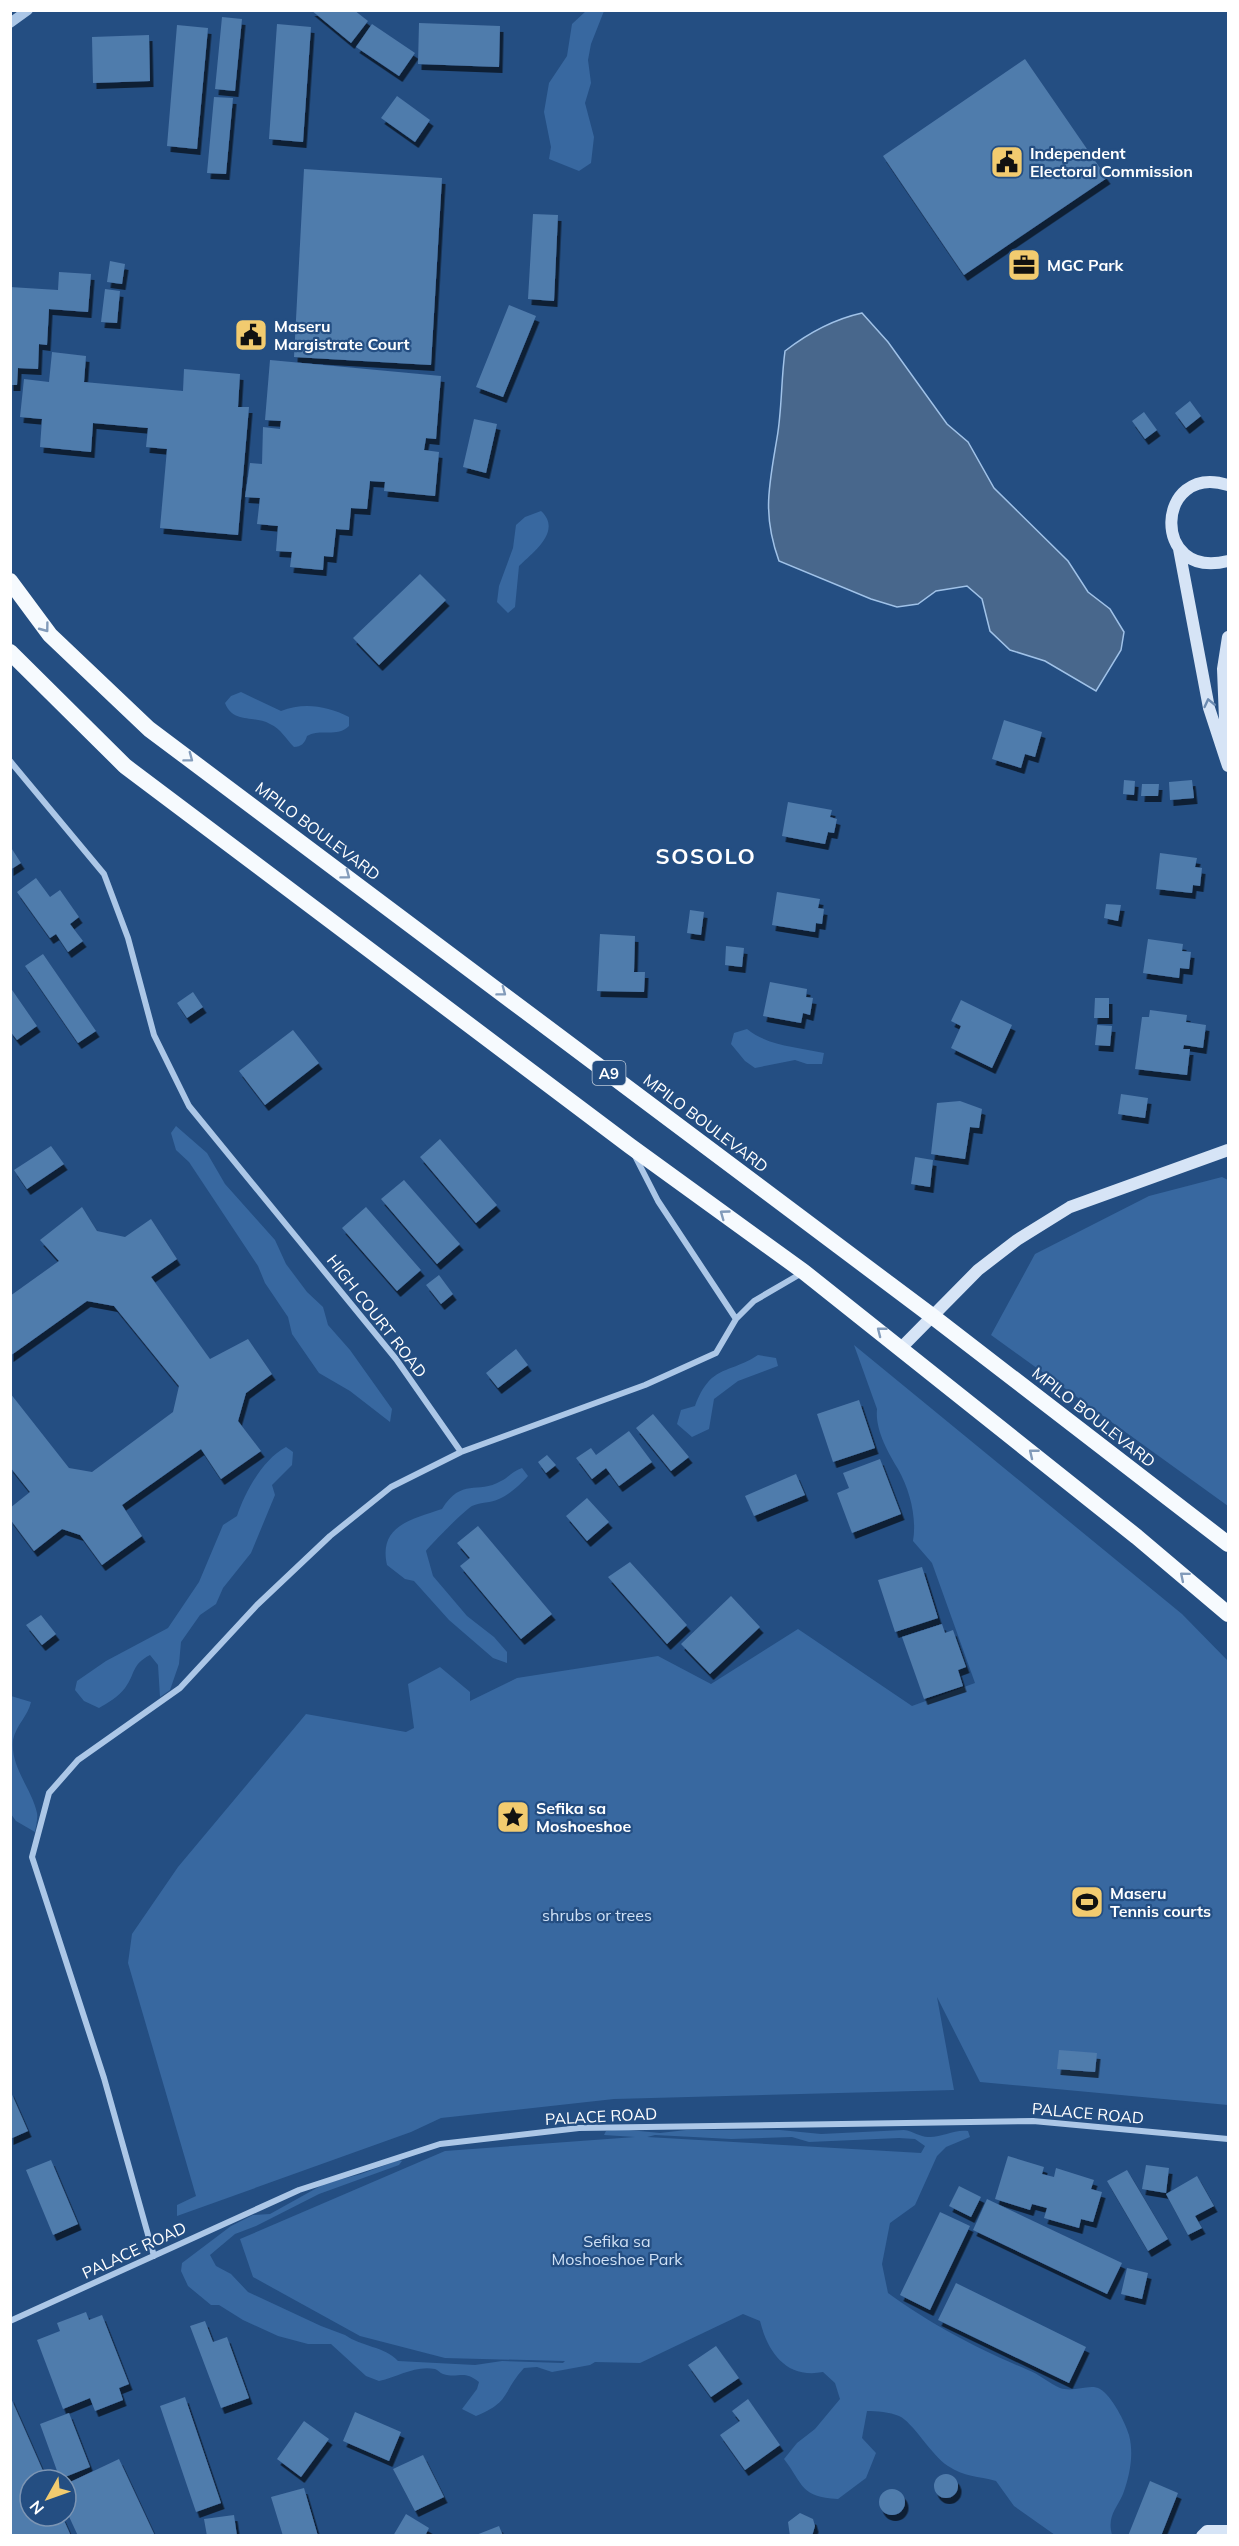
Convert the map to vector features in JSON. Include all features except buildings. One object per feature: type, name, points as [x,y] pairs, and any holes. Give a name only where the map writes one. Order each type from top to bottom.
[{"type":"highway","name":"MPILO BOULEVARD","points":[[10,580],[50,635],[149,729],[932,1316],[1228,1544]]},
{"type":"highway","points":[[10,652],[125,766],[630,1146],[804,1272],[902,1347],[1128,1529],[1228,1614]]},
{"type":"main road","points":[[1225,482],[1196,484],[1184,492],[1175,503],[1170,526],[1179,549],[1209,708],[1228,762]]},
{"type":"main road","points":[[1179,549],[1189,558],[1202,563],[1228,561]]},
{"type":"main road","points":[[1228,637],[1223,669],[1228,762]]},
{"type":"main road","points":[[902,1347],[978,1270],[1017,1240],[1070,1207],[1228,1150]]},
{"type":"main road","points":[[1202,2535],[1207,2531],[1228,2531]]},
{"type":"street","points":[[10,23],[28,10]]},
{"type":"street","name":"HIGH COURT ROAD","points":[[10,761],[104,874],[128,938],[154,1035],[189,1106],[396,1359],[461,1452]]},
{"type":"street","points":[[630,1146],[658,1201],[736,1318]]},
{"type":"street","points":[[154,2256],[104,2079],[32,1857],[49,1793],[78,1760],[180,1688],[257,1605],[330,1536],[391,1487],[461,1452],[645,1385],[716,1353],[736,1318],[754,1301],[804,1272]]},
{"type":"street","name":"PALACE ROAD","points":[[10,2321],[299,2190],[440,2144],[579,2128],[1033,2121],[1228,2139]]},
{"type":"green space","points":[[586,11],[604,11],[591,44],[588,60],[591,83],[585,103],[594,137],[591,163],[579,171],[549,159],[551,147],[544,112],[549,83],[567,56],[572,24]]},
{"type":"green space","points":[[541,511],[549,526],[547,534],[519,566],[515,607],[508,613],[497,602],[499,586],[513,548],[516,525],[525,517]]},
{"type":"green space","points":[[241,692],[281,711],[307,706],[332,710],[349,717],[349,726],[339,732],[312,734],[307,736],[304,743],[294,747],[274,726],[264,721],[233,714],[229,710],[225,703],[231,696]]},
{"type":"green space","points":[[747,1029],[773,1042],[824,1053],[822,1064],[807,1064],[795,1060],[755,1068],[745,1061],[731,1044],[734,1033]]},
{"type":"green space","points":[[176,1126],[207,1153],[225,1184],[275,1240],[286,1264],[307,1292],[323,1307],[328,1325],[350,1350],[392,1409],[390,1422],[350,1391],[319,1373],[292,1334],[288,1317],[265,1283],[258,1266],[189,1162],[176,1150],[171,1133]]},
{"type":"green space","points":[[1222,1177],[1228,1180],[1228,1506],[991,1335],[1035,1254],[1149,1196]]},
{"type":"green space","name":"shrubs or trees","points":[[854,1345],[1182,1614],[1228,1661],[1228,2105],[980,2082],[937,1997],[954,2090],[614,2099],[441,2118],[411,2132],[177,2216],[177,2205],[196,2196],[128,1963],[132,1934],[178,1867],[306,1714],[406,1732],[414,1728],[408,1684],[440,1667],[470,1692],[470,1701],[517,1678],[658,1656],[711,1684],[798,1629],[912,1706],[975,1683],[932,1563],[913,1541],[914,1523],[909,1495],[880,1433],[877,1409]]},
{"type":"green space","points":[[758,1355],[776,1358],[778,1366],[738,1381],[714,1399],[709,1429],[692,1437],[677,1424],[681,1410],[695,1406],[707,1383],[714,1377]]},
{"type":"green space","points":[[286,1447],[293,1452],[292,1465],[272,1485],[275,1495],[251,1553],[223,1588],[216,1604],[200,1615],[181,1642],[179,1664],[170,1690],[160,1697],[158,1665],[150,1655],[140,1662],[125,1688],[113,1700],[99,1708],[84,1701],[75,1690],[77,1681],[106,1661],[168,1628],[199,1582],[223,1525],[237,1516],[262,1468]]},
{"type":"green space","points":[[522,1468],[528,1476],[515,1489],[499,1499],[469,1508],[426,1551],[433,1576],[467,1616],[494,1637],[507,1652],[507,1663],[493,1658],[449,1620],[414,1581],[405,1579],[387,1565],[386,1552],[388,1541],[400,1526],[442,1509],[456,1493],[470,1488],[492,1485]]},
{"type":"green space","points":[[11,1696],[31,1702],[13,1740],[13,1750],[18,1769],[37,1813],[35,1832],[16,1821],[11,1814]]},
{"type":"green space","name":"Sefika sa Moshoeshoe Park","points":[[619,2129],[660,2133],[686,2130],[780,2130],[821,2134],[904,2130],[928,2137],[968,2131],[970,2137],[946,2147],[937,2156],[915,2205],[890,2223],[882,2264],[888,2293],[956,2336],[1060,2388],[1096,2387],[1105,2392],[1124,2423],[1129,2435],[1131,2450],[1129,2472],[1123,2494],[1111,2518],[1112,2535],[1055,2535],[1014,2506],[996,2481],[954,2470],[935,2454],[904,2419],[883,2412],[867,2411],[862,2438],[876,2453],[866,2478],[838,2499],[816,2496],[809,2492],[784,2459],[797,2443],[815,2429],[840,2399],[835,2383],[823,2372],[799,2371],[781,2361],[768,2343],[760,2321],[743,2314],[640,2363],[595,2362],[552,2372],[537,2367],[524,2368],[501,2401],[476,2416],[462,2409],[477,2389],[479,2382],[474,2378],[465,2375],[442,2374],[435,2369],[428,2368],[379,2381],[366,2376],[331,2344],[308,2344],[278,2336],[243,2320],[219,2305],[211,2305],[188,2286],[181,2271],[182,2263],[231,2226],[253,2215],[270,2214],[324,2184],[399,2160],[402,2161],[399,2165],[319,2194],[256,2226],[235,2234],[210,2255],[216,2266],[231,2274],[248,2292],[358,2342],[380,2349],[398,2361],[475,2365],[502,2361],[563,2363],[565,2361],[445,2358],[360,2336],[253,2277],[240,2239],[445,2151],[635,2137],[604,2135],[606,2131]],"holes":[[[655,2135],[731,2139],[792,2137],[809,2142],[899,2138],[915,2139],[925,2146],[921,2153],[647,2137]]]},
{"type":"shaded area","points":[[862,313],[888,342],[947,424],[968,442],[994,488],[1068,561],[1088,592],[1110,609],[1124,632],[1121,650],[1096,691],[1045,661],[1010,650],[990,631],[982,599],[967,586],[936,591],[918,604],[897,607],[871,599],[779,561],[770,529],[769,500],[780,417],[785,351],[822,328]]},
{"type":"place","name":"Independent Electoral Commission","points":[[1007,162]]},
{"type":"place","name":"MGC Park","points":[[1024,265]]},
{"type":"place","name":"Maseru Margistrate Court","points":[[251,335]]},
{"type":"place","name":"Sefika sa Moshoeshoe","points":[[513,1817]]},
{"type":"place","name":"Maseru Tennis courts","points":[[1087,1902]]},
{"type":"district","name":"SOSOLO","points":[[706,856]]}]
